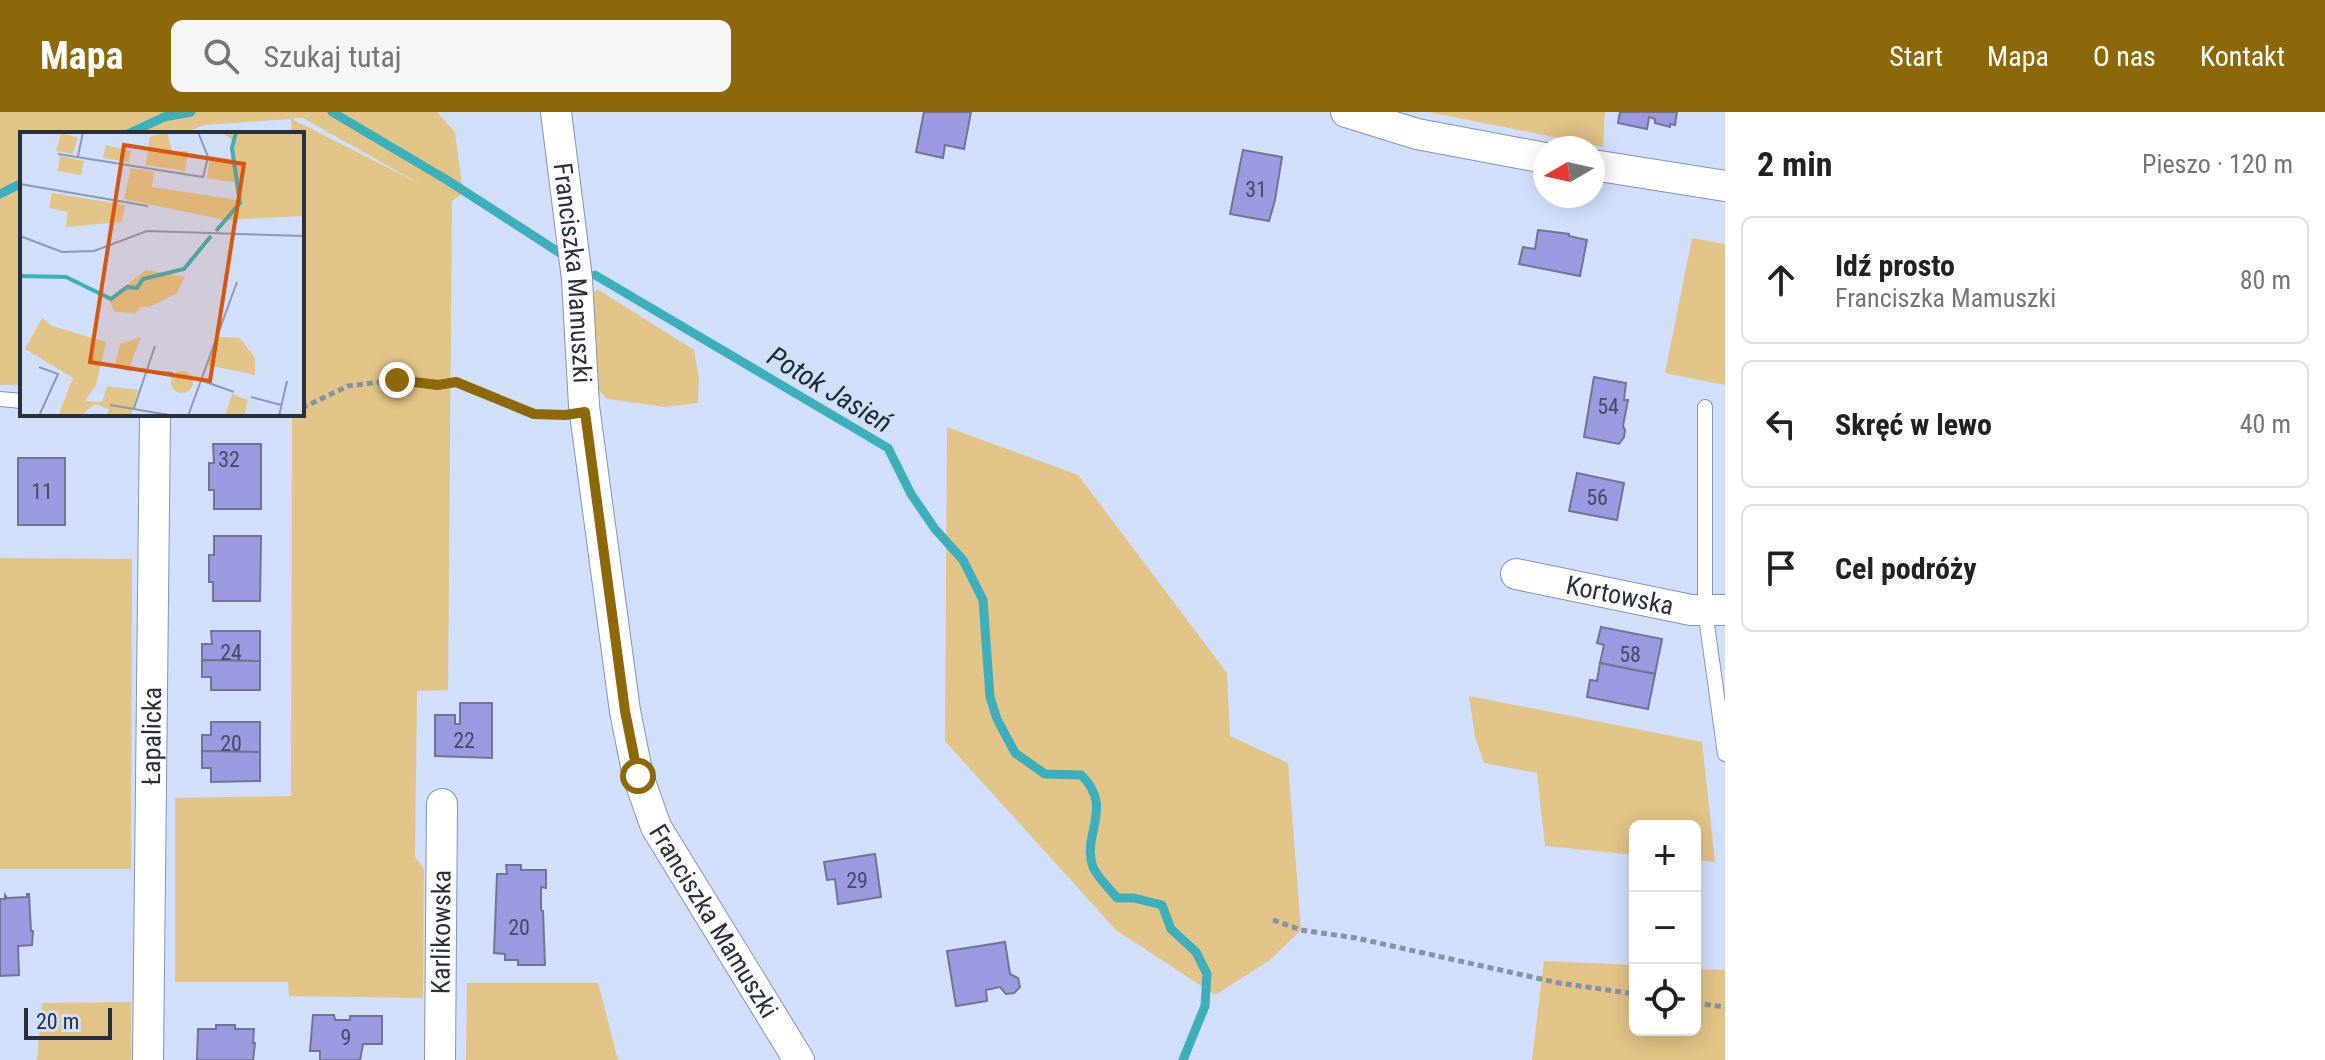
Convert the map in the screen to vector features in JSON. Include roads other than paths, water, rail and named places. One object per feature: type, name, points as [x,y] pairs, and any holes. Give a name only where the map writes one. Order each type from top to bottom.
[{"type":"street","name":"Franciszka Mamuszki","points":[[556,112],[577,279],[585,412],[625,711],[643,789],[656,827],[799,1060]]},
{"type":"street","points":[[1346,112],[1417,134],[1533,156]]},
{"type":"street","points":[[1605,167],[1725,185]]},
{"type":"street","name":"Łapalicka","points":[[148,1060],[155,416]]},
{"type":"street","name":"Kortowska","points":[[1516,574],[1691,610],[1715,610]]},
{"type":"street","name":"Karlikowska","points":[[440,1060],[442,804]]},
{"type":"lane","points":[[0,399],[20,401]]},
{"type":"lane","points":[[1705,407],[1725,754]]},
{"type":"waterway","name":"Potok Jasień","points":[[132,132],[164,117],[191,112]]},
{"type":"waterway","name":"Potok Jasień","points":[[332,112],[447,180],[563,255]]},
{"type":"waterway","name":"Potok Jasień","points":[[0,194],[20,184]]},
{"type":"waterway","name":"Potok Jasień","points":[[595,275],[888,448],[911,494],[935,529],[963,560],[983,600],[990,697],[997,719],[1015,753],[1045,774],[1081,775],[1096,798],[1090,855],[1095,871],[1117,898],[1134,898],[1162,905],[1171,929],[1196,952],[1207,974],[1205,1006],[1183,1060]]}]
